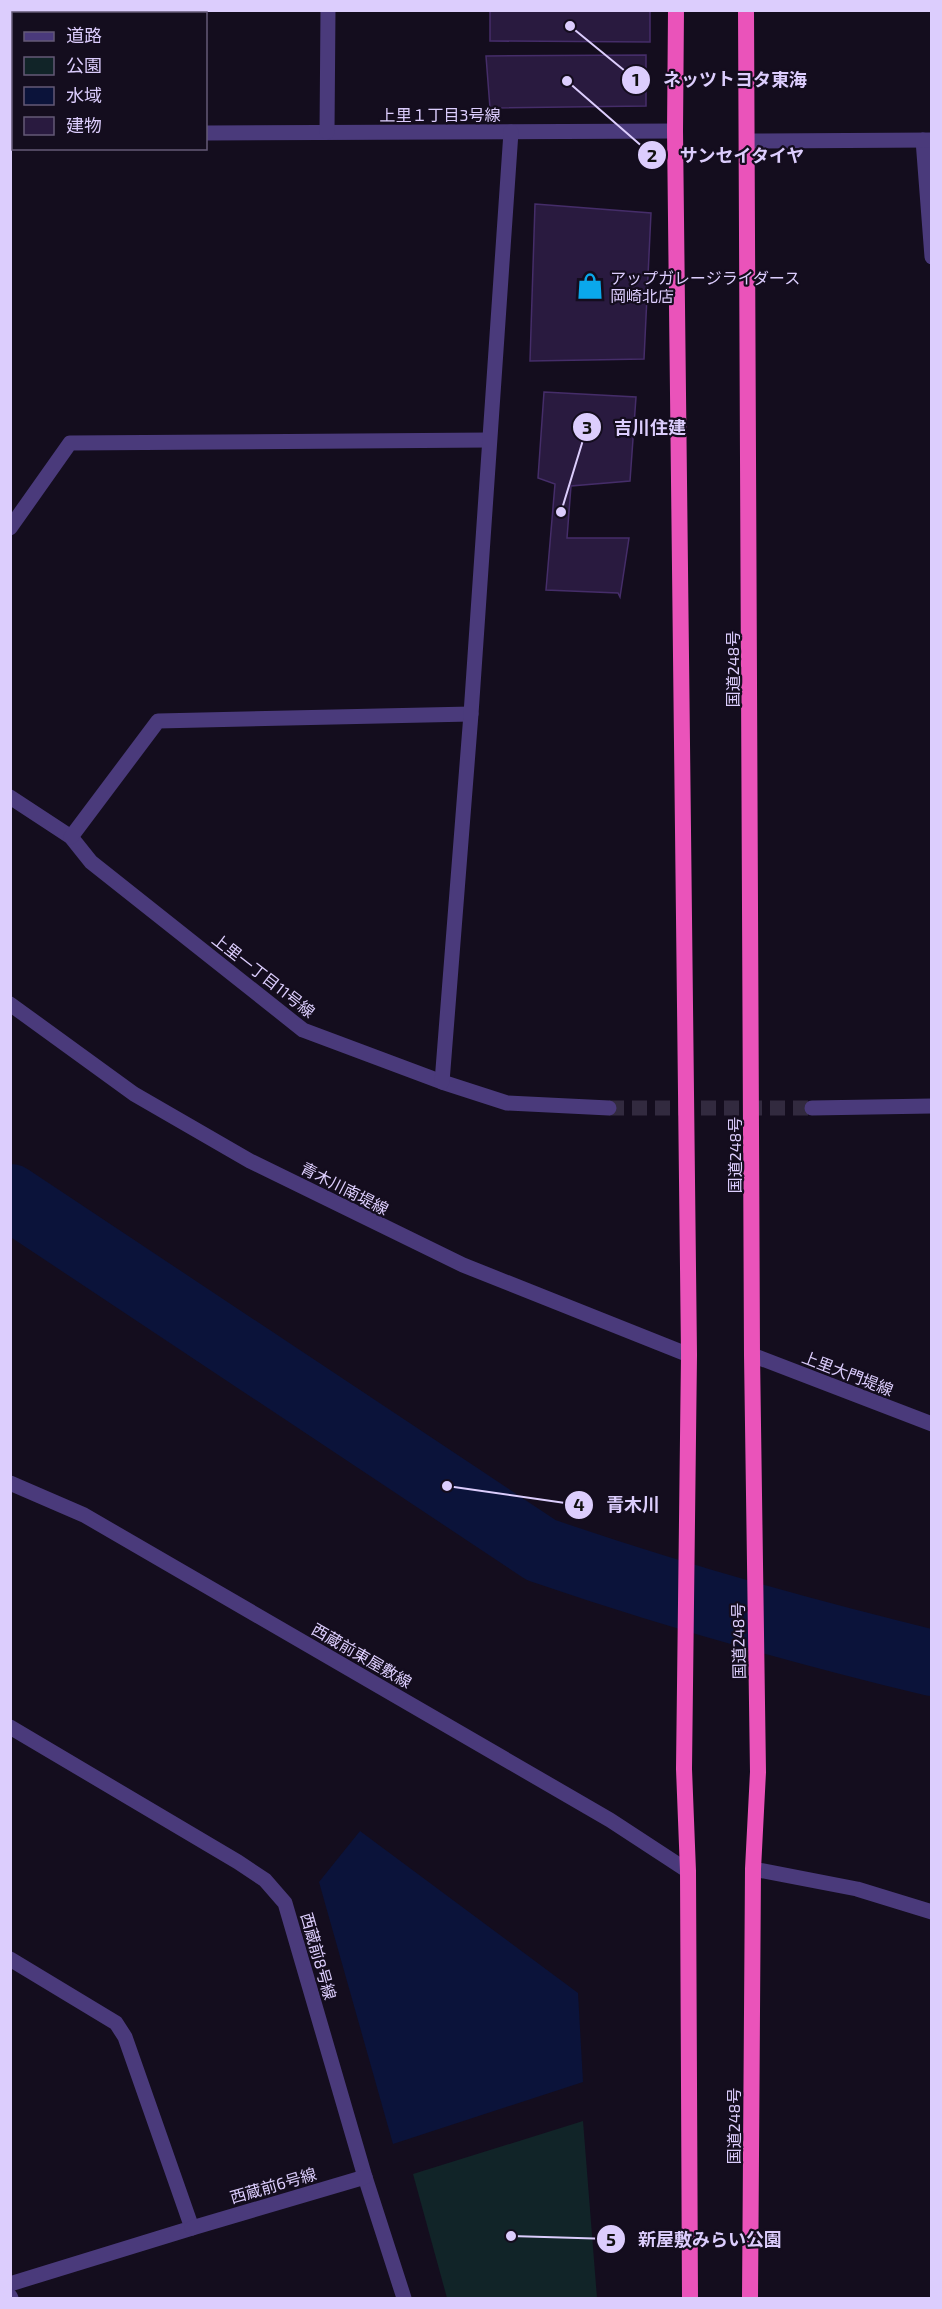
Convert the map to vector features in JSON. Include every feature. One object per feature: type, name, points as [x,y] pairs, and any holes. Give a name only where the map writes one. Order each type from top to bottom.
[{"type":"highway","points":[[676,10],[675,131],[689,1355],[684,1769],[688,1871],[690,2298]]},
{"type":"highway","name":"国道248号","points":[[746,10],[752,1355],[758,1772],[753,1869],[750,2298]]},
{"type":"street","points":[[327,132],[328,10]]},
{"type":"street","name":"上里１丁目3号線","points":[[207,133],[675,131]]},
{"type":"street","points":[[442,1082],[471,714],[511,132]]},
{"type":"street","points":[[748,141],[927,140],[932,258]]},
{"type":"street","points":[[10,528],[70,443],[489,440]]},
{"type":"street","points":[[71,837],[158,721],[471,714]]},
{"type":"street","name":"上里一丁目11号線","points":[[10,796],[71,837],[91,862],[303,1030],[442,1082],[507,1103],[609,1108]]},
{"type":"street","name":"青木川南堤線","points":[[10,1004],[134,1094],[250,1161],[463,1265],[689,1355]]},
{"type":"street","points":[[812,1108],[932,1106]]},
{"type":"street","name":"上里大門堤線","points":[[752,1355],[932,1425]]},
{"type":"street","name":"西蔵前東屋敷線","points":[[10,1483],[84,1515],[610,1820],[688,1871]]},
{"type":"street","name":"西蔵前8号線","points":[[10,1727],[238,1862],[265,1880],[285,1903],[365,2177],[404,2298]]},
{"type":"street","points":[[753,1869],[857,1889],[932,1912]]},
{"type":"street","points":[[10,1959],[116,2023],[125,2037],[192,2228]]},
{"type":"street","name":"西蔵前6号線","points":[[10,2284],[365,2177]]},
{"type":"green space","points":[[583,2121],[597,2298],[447,2298],[413,2174]]},
{"type":"water","points":[[360,1831],[578,1993],[583,2082],[393,2144],[319,1882]]},
{"type":"building","points":[[490,10],[650,10],[650,42],[490,41]]},
{"type":"building","points":[[646,55],[646,106],[490,108],[486,56]]},
{"type":"building","name":"アップガレージライダース 岡崎北店","points":[[535,204],[651,213],[644,359],[530,361]]},
{"type":"building","points":[[544,392],[636,397],[630,481],[571,486],[567,538],[629,538],[620,597],[618,593],[546,590],[555,484],[538,478]]},
{"type":"waterway","points":[[10,1197],[541,1550],[735,1611],[932,1663]]},
{"type":"tunnel","points":[[609,1108],[812,1108]]},
{"type":"place","name":"ネッツトヨタ東海","points":[[570,26]]},
{"type":"place","name":"サンセイタイヤ","points":[[567,81]]},
{"type":"place","name":"アップガレージライダース 岡崎北店","points":[[590,286]]},
{"type":"place","name":"吉川住建","points":[[561,512]]},
{"type":"place","name":"青木川","points":[[447,1486]]},
{"type":"place","name":"新屋敷みらい公園","points":[[511,2236]]}]
